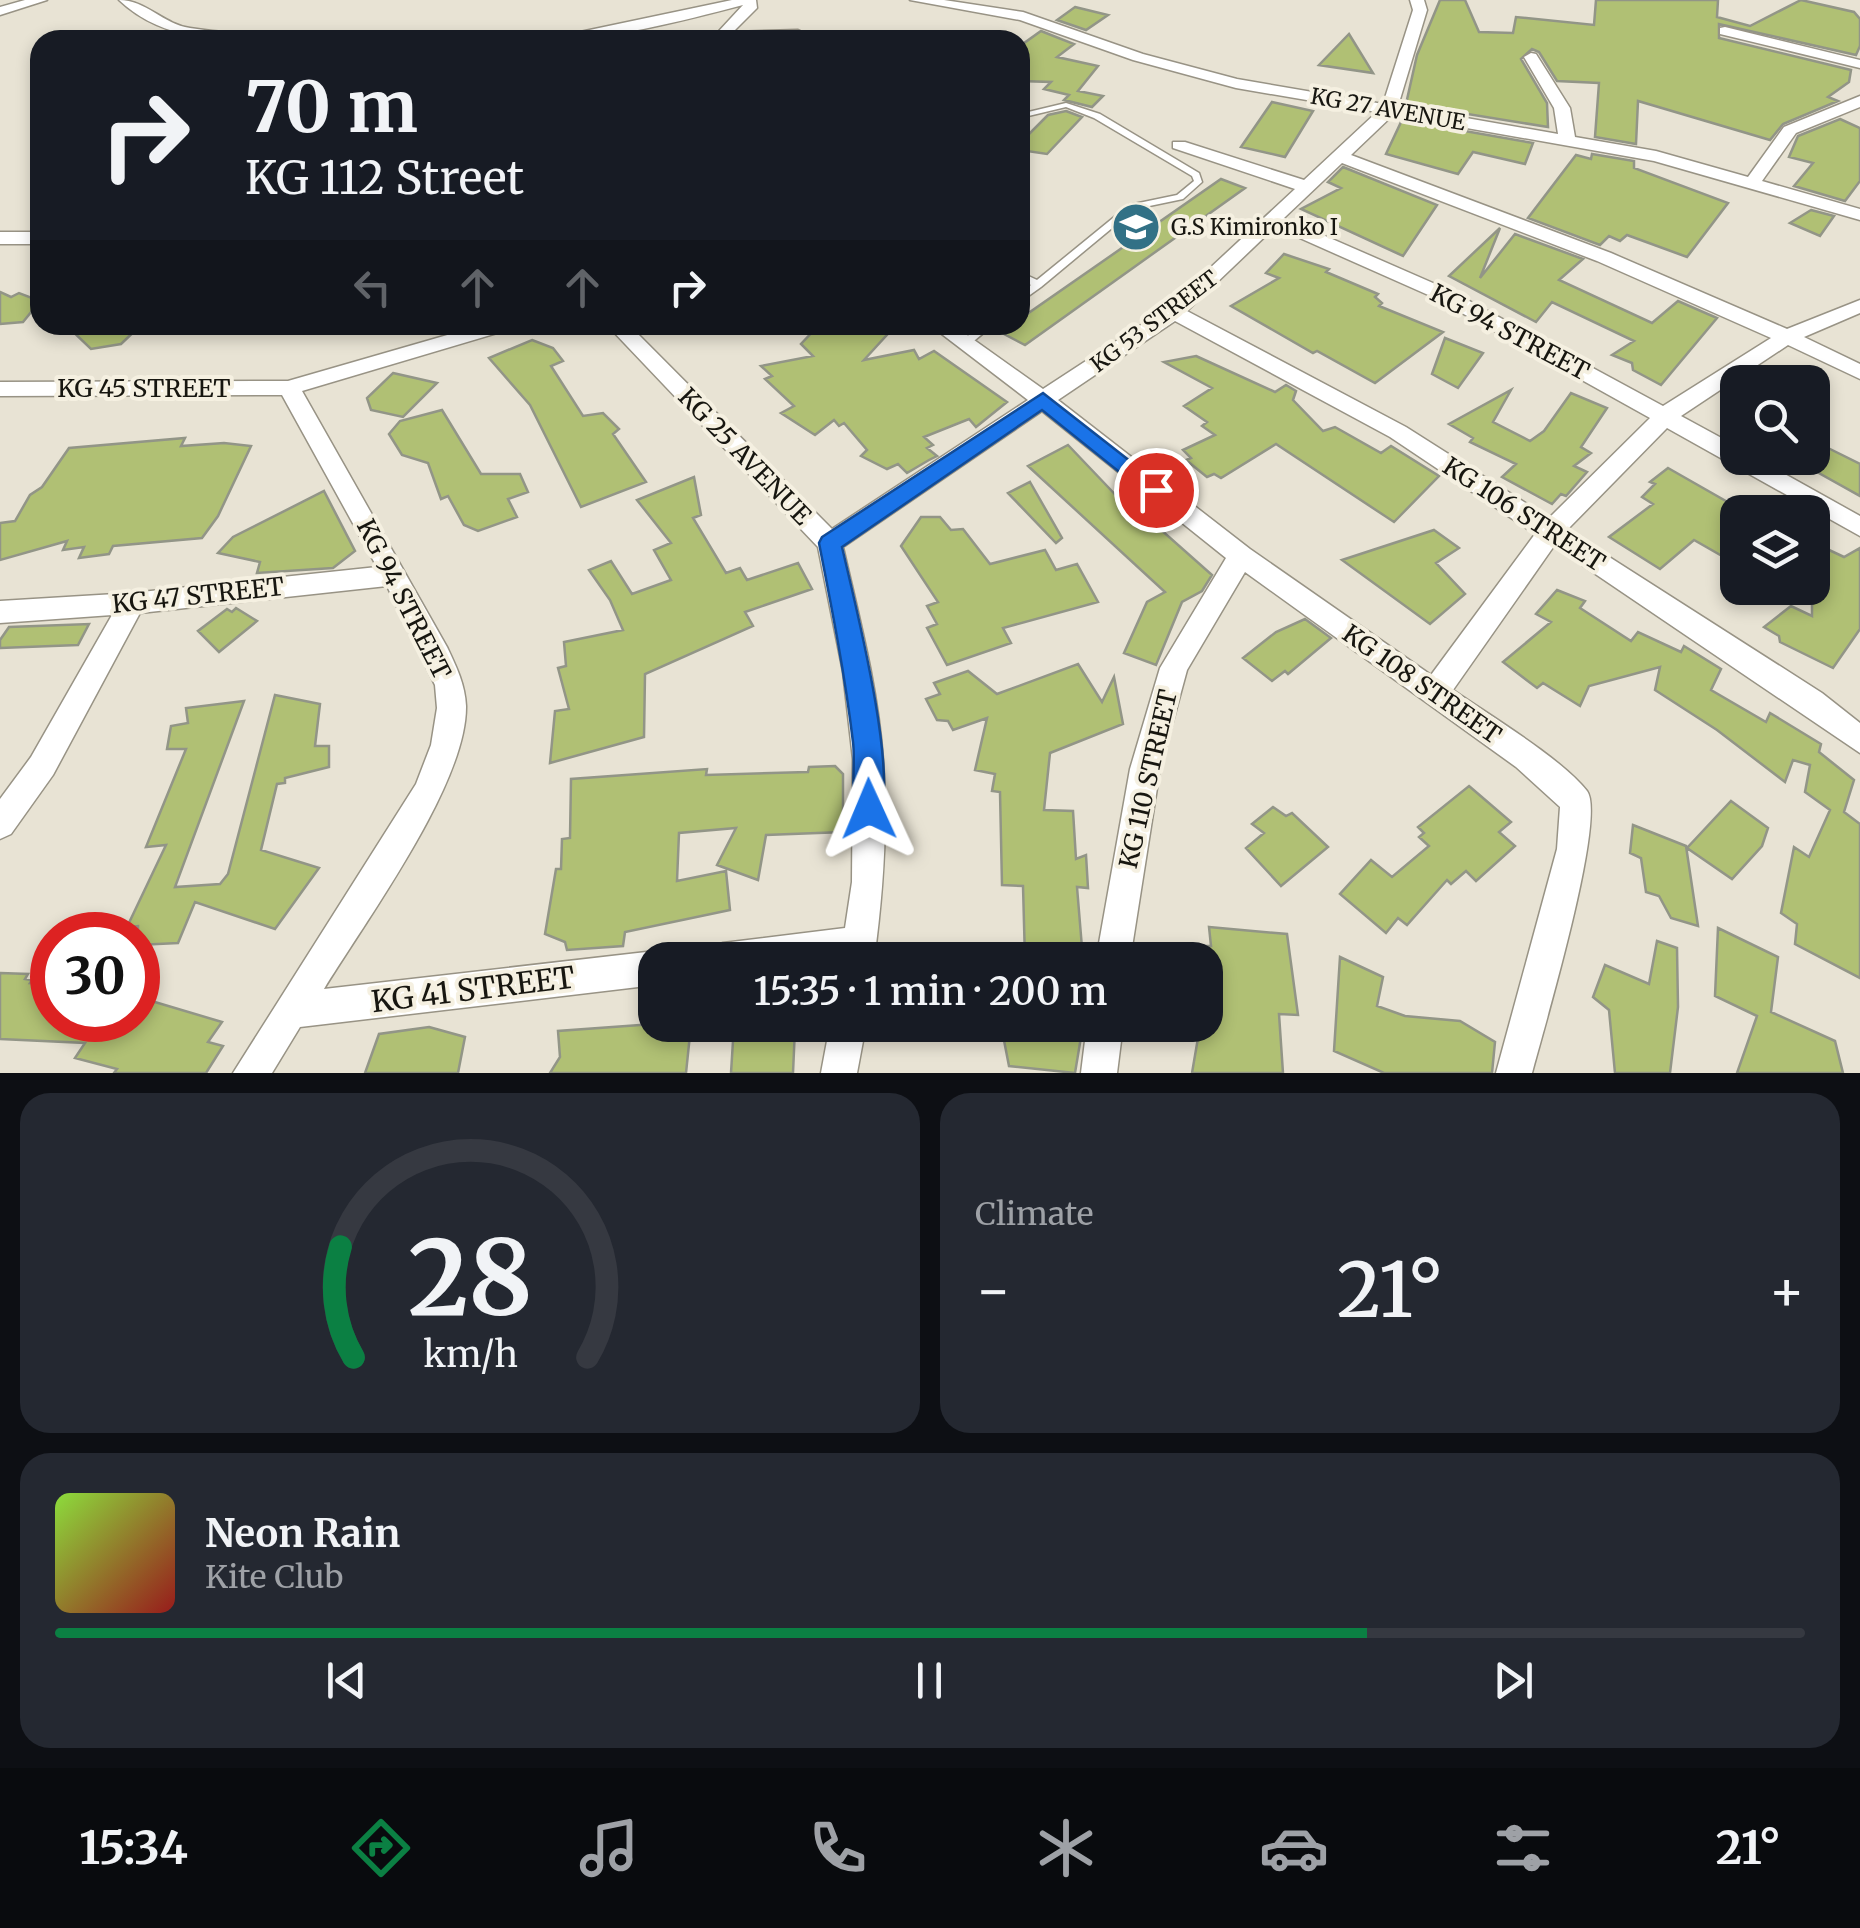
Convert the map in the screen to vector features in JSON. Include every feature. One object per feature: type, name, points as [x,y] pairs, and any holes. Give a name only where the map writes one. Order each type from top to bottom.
[{"type":"street","points":[[0,11],[40,0]]},
{"type":"street","points":[[607,30],[748,0],[750,8],[726,30]]},
{"type":"street","name":"KG 27 AVENUE","points":[[918,0],[1023,16],[1186,72],[1656,156],[1860,214]]},
{"type":"street","points":[[1389,110],[1420,10],[1417,0]]},
{"type":"street","points":[[132,3],[155,1]]},
{"type":"street","points":[[132,3],[154,20],[181,30]]},
{"type":"street","points":[[1726,31],[1860,64]]},
{"type":"street","points":[[1532,57],[1562,108],[1568,138]]},
{"type":"street","points":[[1752,183],[1790,130],[1860,102]]},
{"type":"street","name":"KG 53 STREET","points":[[830,543],[1174,312],[1389,110]]},
{"type":"street","points":[[1179,145],[1310,188]]},
{"type":"street","points":[[1342,158],[1572,242],[1788,336],[1860,372]]},
{"type":"street","name":"KG 94 STREET","points":[[1274,221],[1442,294],[1720,447]]},
{"type":"street","points":[[0,238],[30,238]]},
{"type":"street","points":[[1435,692],[1550,532],[1666,416],[1788,336],[1860,306]]},
{"type":"street","name":"KG 106 STREET","points":[[1174,312],[1398,432],[1812,702],[1860,740]]},
{"type":"street","name":"KG 45 STREET","points":[[0,389],[288,388],[470,335]]},
{"type":"street","name":"KG 25 AVENUE","points":[[627,335],[830,543],[857,672],[868,758],[868,882],[859,942]]},
{"type":"street","name":"KG 108 STREET","points":[[954,335],[1043,400],[1240,556],[1528,758],[1576,801],[1573,849],[1514,1073]]},
{"type":"street","name":"KG 94 STREET","points":[[251,1073],[428,792],[447,742],[450,691],[395,575],[288,388]]},
{"type":"street","name":"KG 94 STREET","points":[[1769,475],[1860,528]]},
{"type":"street","name":"KG 110 STREET","points":[[1117,942],[1145,769],[1162,704],[1190,637],[1240,556]]},
{"type":"street","name":"KG 47 STREET","points":[[0,612],[132,603],[395,575]]},
{"type":"street","points":[[0,824],[42,766],[132,603]]},
{"type":"street","name":"KG 41 STREET","points":[[292,1010],[638,970]]},
{"type":"street","points":[[839,1073],[845,1042]]},
{"type":"street","points":[[1100,1073],[1104,1042]]},
{"type":"lane","points":[[1030,114],[1066,105],[1097,116],[1196,175],[1198,182],[1180,197],[1132,207],[1030,291]]},
{"type":"lane","points":[[1030,280],[1038,284]]},
{"type":"lane","points":[[965,343],[975,335]]},
{"type":"building","points":[[1440,0],[1465,0],[1479,32],[1513,33],[1516,17],[1594,25],[1596,0],[1718,0],[1717,17],[1750,26],[1801,0],[1854,12],[1860,19],[1860,46],[1856,55],[1719,24],[1719,38],[1851,70],[1849,82],[1828,97],[1838,101],[1783,124],[1770,140],[1638,101],[1636,144],[1595,137],[1599,83],[1557,81],[1539,52],[1532,49],[1521,59],[1547,103],[1548,127],[1406,104],[1417,55]]},
{"type":"building","points":[[1075,7],[1108,15],[1086,30],[1057,20]]},
{"type":"building","points":[[1041,31],[1074,44],[1057,57],[1098,66],[1078,91],[1103,96],[1092,107],[1064,100],[1069,95],[1044,89],[1051,82],[1030,81],[1030,39]]},
{"type":"building","points":[[1349,34],[1373,73],[1319,65]]},
{"type":"building","points":[[1272,102],[1313,111],[1285,157],[1241,147]]},
{"type":"building","points":[[1066,111],[1082,117],[1047,154],[1030,151],[1030,133],[1048,115]]},
{"type":"building","points":[[1840,119],[1860,128],[1860,181],[1845,201],[1794,186],[1813,163],[1789,157],[1798,136]]},
{"type":"building","points":[[1402,120],[1533,143],[1525,164],[1473,152],[1458,174],[1386,154]]},
{"type":"building","points":[[1592,154],[1634,161],[1634,168],[1728,203],[1687,257],[1627,235],[1620,241],[1609,236],[1600,245],[1528,218],[1576,155],[1591,159]]},
{"type":"building","points":[[1343,167],[1437,205],[1403,256],[1301,209],[1341,188],[1328,182]]},
{"type":"building","points":[[1221,179],[1245,188],[1025,345],[1006,335],[1030,335],[1030,312]]},
{"type":"building","points":[[1811,210],[1834,216],[1820,236],[1790,223]]},
{"type":"building","points":[[1500,228],[1480,278],[1515,234],[1583,259],[1559,280],[1652,323],[1678,301],[1717,318],[1661,385],[1633,370],[1632,363],[1612,355],[1634,341],[1552,302],[1536,322],[1449,276]]},
{"type":"building","points":[[1284,254],[1329,269],[1326,272],[1378,294],[1375,297],[1382,303],[1379,306],[1443,332],[1375,383],[1317,351],[1313,353],[1231,306],[1279,278],[1266,273]]},
{"type":"building","points":[[0,292],[11,297],[19,293],[30,297],[30,313],[23,322],[0,324]]},
{"type":"building","points":[[76,335],[130,335],[121,344],[91,349]]},
{"type":"building","points":[[810,335],[887,335],[864,360],[914,350],[919,359],[934,351],[1007,402],[976,427],[969,419],[924,437],[933,445],[927,448],[937,456],[907,473],[898,464],[887,469],[861,456],[867,450],[844,423],[839,426],[834,420],[815,435],[781,413],[794,406],[765,379],[772,376],[761,366],[813,356],[801,344]]},
{"type":"building","points":[[1445,338],[1483,353],[1458,388],[1432,374]]},
{"type":"building","points":[[532,340],[553,348],[563,361],[551,366],[583,416],[603,413],[619,429],[613,434],[646,482],[581,507],[530,405],[489,358]]},
{"type":"building","points":[[1196,356],[1275,392],[1286,385],[1296,391],[1293,400],[1323,431],[1335,427],[1381,453],[1391,446],[1439,476],[1394,522],[1276,444],[1221,478],[1214,474],[1207,477],[1186,460],[1191,458],[1183,450],[1215,435],[1202,426],[1207,422],[1184,406],[1212,388],[1164,362]]},
{"type":"building","points":[[393,373],[437,383],[403,417],[371,410],[367,398]]},
{"type":"building","points":[[1511,390],[1493,422],[1530,441],[1544,431],[1571,393],[1607,408],[1581,447],[1591,453],[1574,466],[1587,472],[1566,496],[1561,494],[1552,504],[1502,477],[1516,464],[1470,442],[1473,438],[1449,424]]},
{"type":"building","points":[[442,410],[481,474],[520,474],[528,492],[508,499],[517,517],[478,531],[464,525],[448,496],[441,499],[428,463],[402,455],[389,434],[400,421]]},
{"type":"building","points":[[185,438],[181,446],[251,446],[218,516],[202,538],[113,546],[109,554],[79,558],[84,547],[63,550],[67,541],[0,560],[0,523],[15,521],[30,495],[42,487],[69,448]]},
{"type":"building","points":[[1068,445],[1128,508],[1133,505],[1212,575],[1202,591],[1182,602],[1156,665],[1124,653],[1147,602],[1165,592],[1028,466]]},
{"type":"building","points":[[1830,449],[1860,464],[1860,496],[1822,475],[1830,475]]},
{"type":"building","points":[[1668,468],[1720,498],[1720,555],[1694,540],[1660,569],[1609,537],[1653,504],[1642,497],[1655,484],[1650,482]]},
{"type":"building","points":[[694,477],[701,515],[693,518],[726,573],[740,568],[747,580],[798,563],[812,589],[745,612],[753,626],[645,674],[644,737],[550,763],[555,711],[569,709],[558,668],[566,666],[564,642],[623,630],[610,600],[589,570],[611,561],[632,594],[671,580],[654,550],[671,543],[637,500]]},
{"type":"building","points":[[1030,482],[1062,538],[1056,543],[1008,493]]},
{"type":"building","points":[[324,491],[355,551],[333,568],[257,573],[260,562],[218,553],[233,537]]},
{"type":"building","points":[[921,517],[940,517],[951,530],[963,529],[990,564],[1045,550],[1056,570],[1077,564],[1098,602],[1003,628],[1011,643],[947,665],[927,628],[937,624],[927,606],[938,602],[901,546]]},
{"type":"building","points":[[1434,530],[1459,548],[1436,563],[1465,594],[1430,624],[1342,560]]},
{"type":"building","points":[[1860,548],[1860,629],[1833,668],[1780,642],[1779,636],[1764,627],[1791,606],[1812,616],[1812,605],[1830,605],[1830,550],[1844,557]]},
{"type":"building","points":[[1557,590],[1585,601],[1580,608],[1631,641],[1638,632],[1681,652],[1684,646],[1721,669],[1711,690],[1766,722],[1770,713],[1821,744],[1819,752],[1854,780],[1844,812],[1860,824],[1860,978],[1795,944],[1797,924],[1781,913],[1794,847],[1809,857],[1830,810],[1805,792],[1810,765],[1793,760],[1785,782],[1717,730],[1655,690],[1660,667],[1589,686],[1580,706],[1543,683],[1537,688],[1503,662],[1551,622],[1536,614]]},
{"type":"building","points":[[236,608],[257,621],[219,652],[198,631],[227,609],[232,612]]},
{"type":"building","points":[[1305,619],[1331,638],[1288,674],[1285,671],[1272,681],[1243,658],[1276,632]]},
{"type":"building","points":[[89,624],[78,645],[0,648],[0,640],[9,627]]},
{"type":"building","points":[[1078,664],[1102,702],[1114,677],[1123,724],[1050,753],[1044,810],[1073,811],[1076,859],[1086,855],[1088,888],[1077,887],[1082,942],[1025,942],[1023,886],[1002,885],[1000,792],[992,791],[995,774],[975,770],[987,718],[953,730],[948,721],[937,720],[926,699],[940,694],[934,683],[968,671],[997,694]]},
{"type":"building","points":[[275,695],[320,704],[315,746],[329,746],[329,767],[285,778],[285,783],[277,784],[261,850],[319,868],[275,929],[195,902],[178,943],[160,944],[160,912],[134,912],[166,845],[146,847],[186,749],[167,749],[171,726],[188,723],[186,708],[244,701],[175,887],[220,884],[228,874]]},
{"type":"building","points":[[835,766],[843,774],[843,832],[766,835],[758,880],[717,865],[736,828],[679,833],[677,881],[726,871],[730,910],[625,932],[623,946],[567,950],[565,942],[545,934],[556,869],[561,869],[562,839],[570,838],[571,779],[707,769],[706,775],[808,772],[809,767]]},
{"type":"building","points":[[1469,786],[1511,822],[1499,832],[1515,846],[1476,881],[1466,871],[1451,884],[1447,880],[1407,925],[1398,918],[1386,933],[1340,894],[1371,860],[1392,877],[1429,846],[1419,837],[1424,833],[1418,827]]},
{"type":"building","points":[[1731,801],[1768,828],[1762,846],[1732,879],[1687,848]]},
{"type":"building","points":[[1273,807],[1286,816],[1292,813],[1328,847],[1281,886],[1246,848],[1264,833],[1252,824]]},
{"type":"building","points":[[1633,825],[1686,846],[1698,926],[1671,918],[1659,896],[1646,892],[1641,858],[1630,853]]},
{"type":"building","points":[[1209,927],[1287,934],[1298,1015],[1279,1014],[1283,1073],[1192,1073],[1197,1042],[1223,1042],[1223,942],[1211,942]]},
{"type":"building","points":[[1718,928],[1778,957],[1771,1012],[1835,1041],[1843,1073],[1737,1073],[1757,1016],[1715,996]]},
{"type":"building","points":[[1657,941],[1677,948],[1678,1007],[1670,1073],[1615,1073],[1609,1010],[1593,997],[1605,965],[1649,984]]},
{"type":"building","points":[[1340,957],[1383,977],[1377,1006],[1405,1016],[1460,1021],[1495,1042],[1492,1073],[1384,1073],[1334,1051]]},
{"type":"building","points":[[0,973],[28,974],[25,979],[30,980],[30,1040],[0,1039]]},
{"type":"building","points":[[160,1004],[222,1022],[208,1042],[223,1046],[206,1073],[114,1073],[117,1069],[75,1058],[85,1043],[64,1042],[160,1042]]},
{"type":"building","points":[[638,1025],[638,1042],[689,1042],[686,1073],[550,1073],[560,1057],[558,1031]]},
{"type":"building","points":[[429,1027],[465,1037],[458,1073],[365,1073],[379,1034]]},
{"type":"building","points":[[733,1042],[794,1042],[793,1073],[731,1073]]},
{"type":"building","points":[[1004,1042],[1080,1042],[1075,1073],[1009,1066]]},
{"type":"place","name":"G.S Kimironko I","points":[[1136,227]]},
{"type":"route","points":[[869,809],[868,758],[857,672],[830,543],[1043,400],[1156,490]]}]
